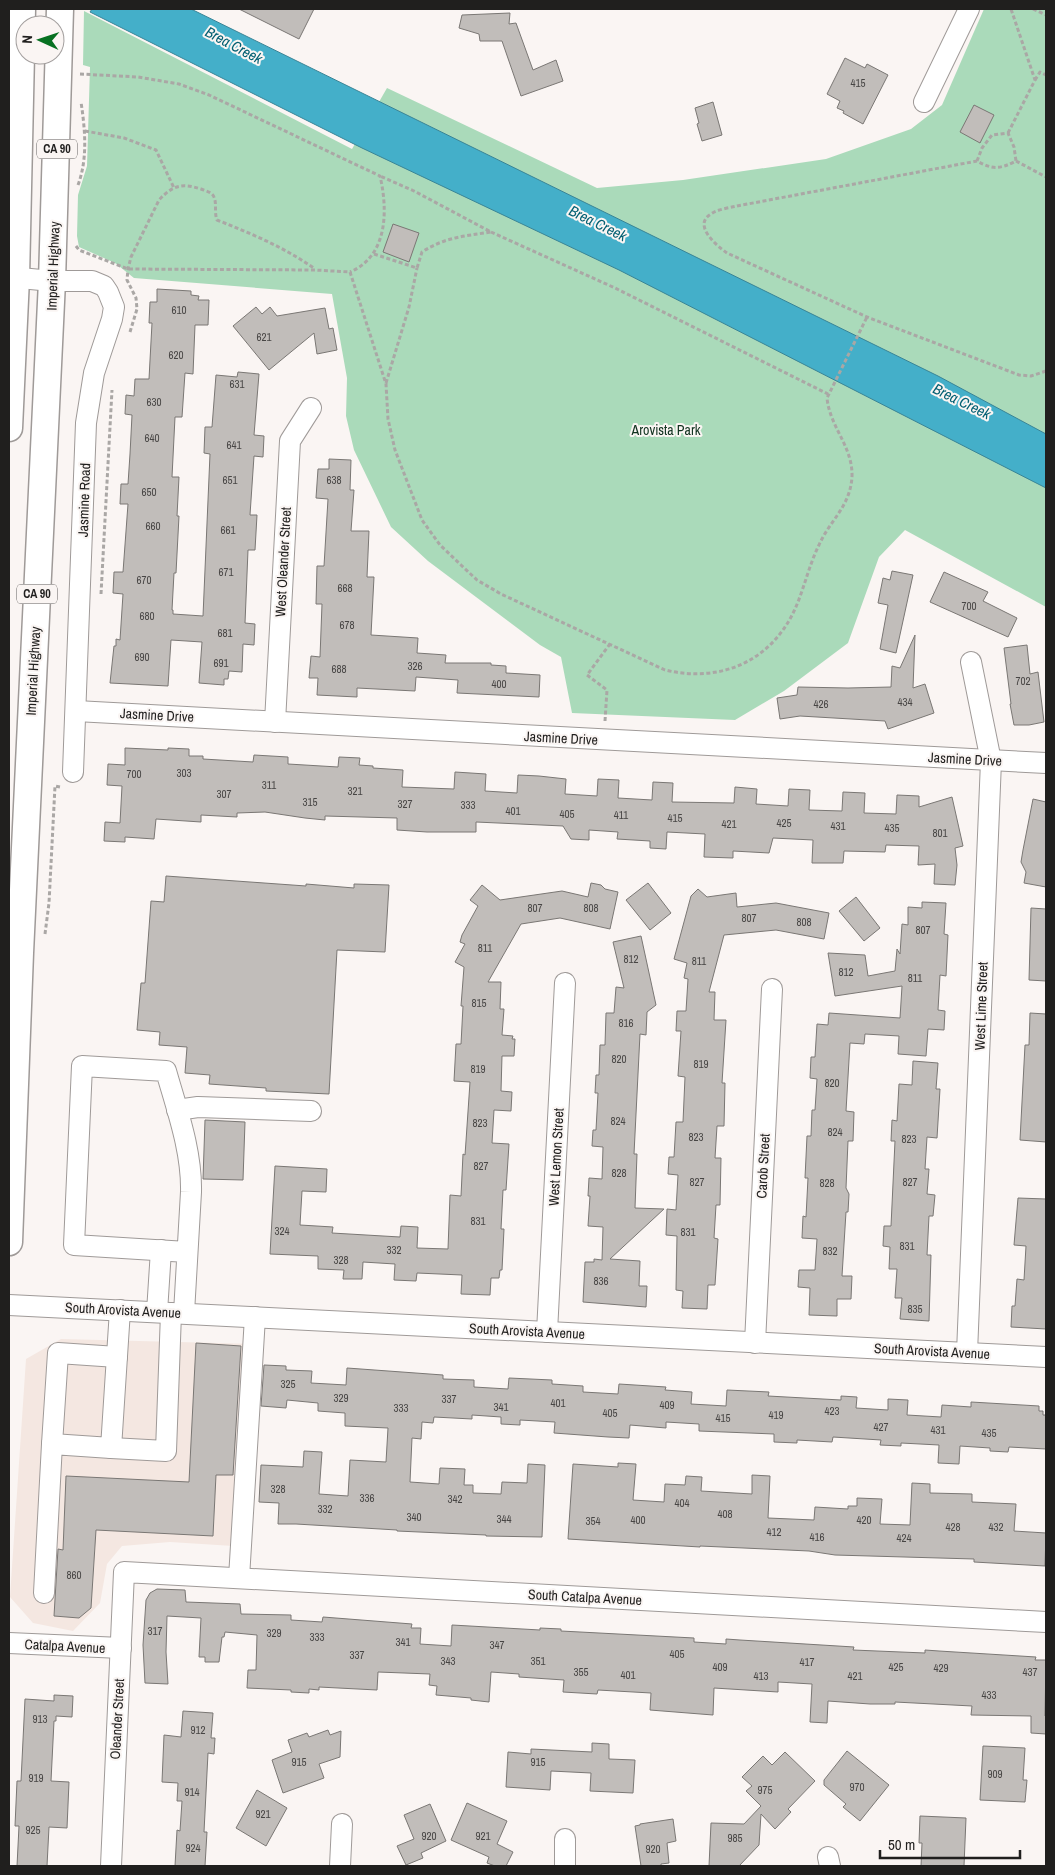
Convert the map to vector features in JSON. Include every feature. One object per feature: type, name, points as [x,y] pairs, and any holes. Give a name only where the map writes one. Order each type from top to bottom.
[{"type":"main road","name":"Imperial Highway","points":[[9,1242],[14,953],[52,281],[60,13]]},
{"type":"main road","name":"CA 90","points":[[9,428],[12,277],[20,65]]},
{"type":"street","points":[[924,102],[968,9]]},
{"type":"street","name":"Jasmine Road","points":[[12,277],[52,281],[92,281],[104,286],[112,299],[114,307],[112,319],[94,373],[86,423],[73,772]]},
{"type":"street","name":"West Oleander Street","points":[[275,722],[290,441],[311,408]]},
{"type":"street","name":"West Lime Street","points":[[967,1353],[991,761],[971,662]]},
{"type":"street","name":"Jasmine Drive","points":[[76,711],[1046,763]]},
{"type":"street","name":"West Lemon Street","points":[[547,1332],[565,983]]},
{"type":"street","name":"Carob Street","points":[[755,1342],[772,989]]},
{"type":"street","points":[[170,1313],[187,1252],[192,1174],[166,1071],[82,1066],[74,1245],[187,1252]]},
{"type":"street","points":[[177,1110],[198,1107],[311,1111]]},
{"type":"street","points":[[52,1444],[166,1451],[170,1313],[161,1250]]},
{"type":"street","name":"South Arovista Avenue","points":[[9,1305],[1046,1357]]},
{"type":"street","points":[[112,1448],[120,1310]]},
{"type":"street","points":[[239,1578],[254,1317]]},
{"type":"street","points":[[44,1593],[58,1353],[117,1357]]},
{"type":"street","name":"South Catalpa Avenue","points":[[124,1572],[1046,1622]]},
{"type":"street","name":"Oleander Street","points":[[111,1866],[124,1572]]},
{"type":"street","name":"Catalpa Avenue","points":[[9,1643],[121,1648]]},
{"type":"street","points":[[340,1866],[342,1824]]},
{"type":"street","points":[[564,1866],[565,1839]]},
{"type":"path","points":[[1011,9],[1035,80]]},
{"type":"path","points":[[1033,9],[1046,15]]},
{"type":"path","points":[[1008,133],[1040,72],[1046,75]]},
{"type":"path","points":[[80,74],[138,77],[179,84],[209,95],[414,191],[490,232],[615,288],[828,394]]},
{"type":"path","points":[[85,131],[124,138],[156,150],[174,188]]},
{"type":"path","points":[[1008,133],[1014,147],[1016,161]]},
{"type":"path","points":[[978,161],[982,148],[992,135],[1008,133]]},
{"type":"path","points":[[1016,161],[1003,167],[989,168],[978,161],[737,206],[708,215],[704,224],[704,230],[715,245],[727,253],[867,317],[1019,375],[1031,376],[1046,371]]},
{"type":"path","points":[[1016,161],[1046,177]]},
{"type":"path","points":[[71,238],[79,250],[128,269],[315,270],[350,272],[358,269],[374,254],[384,224],[380,176]]},
{"type":"path","points":[[128,269],[131,256],[160,200],[166,192],[187,185],[212,194],[215,198],[217,220],[272,243],[297,256],[315,270]]},
{"type":"path","points":[[386,384],[409,308],[422,252],[436,242],[490,232]]},
{"type":"path","points":[[374,254],[417,268]]},
{"type":"path","points":[[350,272],[386,384],[388,419],[395,450],[422,520],[440,545],[477,580],[500,594],[665,670],[680,673],[704,675],[747,663],[770,645],[779,635],[795,610],[819,544],[844,507],[850,489],[852,477],[850,455],[830,411],[828,394],[867,317]]},
{"type":"path","points":[[604,740],[607,690],[587,675],[610,644]]},
{"type":"shaded area","points":[[61,1339],[260,1344],[249,1547],[170,1542],[122,1546],[107,1564],[100,1603],[73,1631],[33,1623],[10,1597],[26,1359]]},
{"type":"green space","name":"Arovista Park","points":[[984,9],[1046,9],[1046,607],[905,530],[879,557],[848,643],[784,691],[735,720],[572,713],[561,657],[540,645],[428,561],[391,527],[354,450],[346,416],[347,378],[332,294],[134,278],[115,263],[79,247],[77,236],[78,195],[87,166],[90,67],[83,65],[84,11],[352,149],[387,88],[597,188],[683,180],[826,159],[911,129],[942,105]]},
{"type":"water","name":"Brea Creek","points":[[92,9],[191,9],[938,376],[1046,434],[1046,488],[619,270],[362,148],[90,12]]},
{"type":"building","points":[[239,9],[314,9],[299,39]]},
{"type":"building","points":[[510,13],[509,24],[516,23],[533,70],[556,60],[563,81],[521,96],[502,41],[480,41],[479,34],[459,28],[462,15]]},
{"type":"building","points":[[845,58],[865,68],[867,64],[888,75],[863,124],[837,108],[840,101],[827,94]]},
{"type":"building","points":[[713,102],[722,135],[702,141],[695,108]]},
{"type":"building","points":[[974,105],[994,115],[980,143],[960,132]]},
{"type":"building","points":[[393,224],[419,233],[409,262],[383,252]]},
{"type":"building","points":[[157,289],[191,291],[191,295],[199,296],[198,300],[209,300],[208,325],[195,325],[193,374],[185,373],[182,417],[175,417],[172,477],[179,477],[177,516],[179,516],[176,573],[174,573],[173,614],[203,616],[210,454],[204,453],[205,427],[212,427],[216,375],[237,377],[238,372],[259,374],[254,435],[264,436],[263,457],[254,456],[250,515],[257,515],[255,550],[248,550],[245,623],[255,624],[254,645],[243,644],[242,672],[229,671],[228,679],[224,679],[224,685],[199,683],[202,642],[171,640],[168,686],[110,683],[114,646],[116,646],[116,639],[120,640],[123,594],[113,593],[114,572],[123,572],[128,504],[120,504],[121,484],[128,484],[130,454],[132,415],[125,414],[126,395],[134,396],[135,379],[149,379],[152,323],[149,323],[150,302],[157,302]]},
{"type":"building","points":[[256,307],[262,314],[270,307],[277,316],[325,308],[329,329],[333,328],[337,350],[317,354],[314,333],[269,370],[233,326]]},
{"type":"building","points":[[329,459],[351,460],[350,490],[354,490],[351,531],[369,531],[367,577],[374,577],[371,635],[418,638],[417,653],[446,655],[445,663],[491,663],[491,665],[506,666],[506,673],[540,675],[539,697],[457,693],[458,680],[416,677],[415,691],[357,688],[357,697],[317,695],[318,678],[309,678],[311,656],[320,657],[322,604],[316,604],[317,566],[324,566],[328,499],[316,498],[318,469],[329,469]]},
{"type":"building","points":[[892,571],[913,575],[896,653],[880,649],[888,605],[878,603],[883,578],[890,580]]},
{"type":"building","points":[[944,572],[988,592],[983,601],[1017,618],[1008,637],[930,602]]},
{"type":"building","points":[[915,635],[913,688],[925,684],[934,713],[888,729],[885,721],[800,716],[780,719],[777,698],[797,695],[798,687],[891,687],[892,666],[900,668]]},
{"type":"building","points":[[1027,645],[1030,674],[1038,672],[1044,722],[1014,725],[1004,648]]},
{"type":"building","points":[[125,748],[189,749],[189,756],[203,756],[203,759],[253,762],[254,755],[288,757],[288,764],[338,767],[339,757],[360,758],[359,765],[403,770],[402,787],[454,789],[455,772],[486,774],[485,791],[517,793],[518,775],[539,776],[566,779],[565,794],[597,796],[598,779],[619,780],[618,798],[652,800],[653,782],[673,783],[672,802],[734,803],[735,787],[757,789],[756,804],[788,806],[789,789],[810,790],[809,810],[842,811],[843,792],[865,793],[864,813],[896,814],[897,795],[919,796],[919,807],[952,797],[963,846],[955,848],[957,865],[955,885],[934,884],[935,864],[918,865],[919,846],[886,845],[885,852],[844,851],[843,863],[812,863],[813,840],[773,838],[769,853],[733,851],[733,858],[704,857],[705,834],[667,832],[666,849],[650,848],[650,841],[617,839],[618,832],[589,830],[589,840],[571,839],[563,826],[476,822],[476,832],[427,832],[397,830],[397,818],[325,816],[325,820],[265,812],[237,813],[237,817],[201,815],[201,822],[156,819],[154,839],[125,837],[125,842],[104,841],[105,822],[120,823],[122,786],[107,785],[108,764],[125,765]]},
{"type":"building","points":[[1033,799],[1046,802],[1046,887],[1024,883],[1026,872],[1021,862]]},
{"type":"building","points":[[166,876],[354,888],[354,884],[389,885],[385,952],[337,950],[329,1094],[266,1091],[266,1088],[209,1084],[210,1075],[185,1073],[187,1047],[159,1045],[160,1032],[137,1030],[141,983],[145,983],[151,901],[164,902]]},
{"type":"building","points":[[591,883],[618,892],[610,929],[560,918],[521,924],[488,982],[501,982],[500,1009],[504,1009],[502,1035],[513,1036],[512,1039],[515,1039],[514,1056],[502,1056],[501,1091],[512,1092],[511,1111],[494,1110],[492,1143],[509,1144],[506,1190],[503,1190],[501,1229],[504,1229],[502,1270],[500,1270],[499,1278],[491,1278],[490,1295],[461,1294],[462,1275],[417,1273],[416,1281],[394,1280],[395,1264],[363,1262],[362,1279],[343,1279],[344,1270],[318,1269],[318,1256],[270,1254],[275,1166],[327,1169],[326,1192],[302,1191],[300,1225],[333,1227],[332,1233],[400,1237],[401,1226],[418,1227],[417,1248],[448,1249],[450,1195],[461,1196],[470,1082],[454,1081],[456,1044],[461,1044],[464,967],[455,962],[465,944],[460,942],[462,935],[478,906],[470,900],[482,885],[500,900],[562,891],[588,897]]},
{"type":"building","points":[[648,883],[671,913],[650,930],[626,900]]},
{"type":"building","points":[[698,889],[707,897],[736,893],[737,907],[776,903],[829,913],[824,939],[776,930],[724,935],[709,992],[715,992],[714,1020],[726,1020],[722,1083],[725,1083],[724,1126],[717,1126],[715,1158],[721,1158],[720,1205],[716,1205],[714,1238],[718,1239],[715,1285],[708,1285],[707,1309],[682,1308],[683,1291],[676,1290],[677,1236],[666,1235],[667,1209],[676,1210],[678,1175],[668,1174],[669,1157],[674,1157],[676,1122],[683,1122],[685,1077],[678,1076],[681,1031],[676,1031],[677,1011],[686,1011],[688,979],[684,978],[687,963],[674,959],[691,896]]},
{"type":"building","points":[[856,897],[880,928],[864,941],[839,911]]},
{"type":"building","points":[[922,902],[946,903],[944,934],[948,935],[946,976],[940,975],[938,1010],[945,1011],[944,1030],[928,1029],[926,1056],[898,1054],[899,1036],[865,1034],[864,1044],[850,1043],[846,1111],[854,1112],[853,1141],[848,1141],[846,1188],[849,1194],[842,1276],[852,1276],[851,1299],[837,1299],[837,1316],[809,1315],[810,1288],[798,1287],[799,1270],[815,1270],[817,1239],[802,1238],[803,1216],[806,1217],[808,1178],[805,1178],[807,1136],[811,1136],[812,1110],[815,1110],[817,1079],[810,1078],[811,1057],[815,1057],[817,1024],[828,1025],[829,1013],[900,1018],[902,986],[835,996],[828,953],[865,955],[868,976],[895,971],[897,949],[900,954],[902,924],[908,925],[908,907],[922,908]]},
{"type":"building","points":[[1031,908],[1046,909],[1046,981],[1029,980]]},
{"type":"building","points":[[641,936],[656,1005],[647,1012],[646,1035],[640,1034],[634,1154],[637,1154],[635,1208],[664,1209],[610,1259],[640,1261],[639,1286],[647,1286],[646,1307],[583,1302],[585,1262],[594,1262],[594,1259],[602,1260],[603,1227],[588,1226],[590,1196],[588,1196],[589,1178],[602,1179],[603,1147],[592,1146],[593,1130],[596,1130],[598,1093],[595,1093],[596,1075],[599,1075],[600,1045],[605,1045],[606,1013],[614,1013],[616,987],[624,988],[613,942]]},
{"type":"building","points":[[1030,1013],[1046,1014],[1046,1142],[1020,1140],[1025,1045],[1029,1045]]},
{"type":"building","points":[[913,1061],[938,1063],[936,1089],[940,1089],[937,1138],[927,1137],[925,1169],[929,1169],[927,1194],[935,1195],[933,1216],[929,1216],[927,1255],[931,1255],[929,1321],[900,1319],[902,1298],[895,1298],[897,1269],[889,1269],[890,1247],[883,1246],[884,1226],[891,1226],[895,1141],[891,1141],[892,1120],[897,1121],[899,1084],[912,1085]]},
{"type":"building","points":[[205,1120],[245,1122],[243,1180],[203,1179]]},
{"type":"building","points":[[1018,1198],[1046,1199],[1046,1329],[1011,1327],[1012,1306],[1015,1306],[1017,1279],[1024,1280],[1026,1246],[1014,1245]]},
{"type":"building","points":[[196,1343],[241,1346],[233,1475],[216,1475],[213,1536],[96,1530],[91,1608],[79,1618],[54,1616],[58,1549],[63,1550],[66,1476],[189,1482]]},
{"type":"building","points":[[264,1365],[286,1366],[286,1370],[312,1371],[311,1383],[346,1385],[347,1368],[443,1375],[443,1379],[474,1380],[474,1387],[508,1389],[509,1378],[552,1380],[552,1384],[583,1386],[583,1392],[618,1394],[619,1384],[666,1387],[665,1390],[692,1392],[691,1404],[726,1406],[727,1390],[769,1392],[768,1396],[841,1400],[841,1396],[857,1397],[856,1408],[888,1410],[888,1399],[908,1400],[907,1415],[941,1417],[942,1405],[971,1407],[971,1402],[1039,1406],[1039,1411],[1043,1411],[1043,1415],[1046,1415],[1046,1449],[1009,1447],[1008,1452],[990,1451],[990,1448],[960,1446],[959,1464],[938,1463],[939,1445],[901,1443],[901,1446],[880,1445],[881,1440],[833,1437],[832,1442],[797,1440],[797,1443],[774,1442],[774,1434],[699,1431],[699,1424],[666,1422],[666,1428],[630,1425],[629,1438],[608,1437],[554,1433],[555,1422],[520,1420],[520,1425],[501,1424],[501,1417],[472,1415],[472,1419],[434,1417],[433,1423],[422,1422],[421,1439],[412,1438],[410,1482],[439,1484],[440,1468],[465,1469],[464,1485],[473,1485],[473,1493],[501,1494],[502,1482],[527,1483],[528,1464],[545,1465],[542,1537],[486,1536],[278,1524],[279,1503],[259,1502],[261,1465],[303,1467],[304,1451],[322,1452],[319,1494],[348,1496],[350,1460],[386,1462],[388,1428],[345,1426],[345,1413],[318,1411],[318,1403],[287,1400],[286,1408],[261,1406]]},
{"type":"building","points":[[618,1463],[636,1464],[633,1500],[664,1502],[665,1484],[685,1485],[686,1476],[702,1477],[701,1491],[752,1494],[752,1475],[770,1476],[768,1518],[814,1520],[815,1507],[848,1509],[848,1506],[857,1506],[857,1498],[882,1499],[880,1524],[910,1525],[912,1483],[930,1484],[930,1493],[972,1494],[972,1502],[1016,1504],[1014,1531],[1046,1533],[1045,1566],[974,1562],[974,1559],[835,1555],[809,1551],[568,1539],[573,1464],[618,1467]]},
{"type":"building","points":[[157,1589],[185,1590],[186,1602],[240,1604],[241,1614],[291,1615],[291,1620],[322,1622],[323,1617],[412,1624],[411,1628],[421,1628],[420,1644],[451,1646],[452,1625],[540,1630],[540,1628],[561,1629],[561,1631],[694,1638],[694,1642],[726,1644],[726,1639],[854,1647],[853,1650],[925,1653],[925,1650],[1036,1657],[1035,1660],[1046,1660],[1046,1734],[1031,1733],[1031,1716],[971,1715],[972,1706],[895,1702],[895,1704],[870,1704],[828,1701],[827,1723],[810,1722],[812,1684],[778,1682],[778,1692],[714,1688],[713,1715],[650,1710],[651,1693],[598,1690],[597,1694],[563,1692],[564,1680],[519,1677],[519,1674],[491,1672],[489,1702],[471,1700],[471,1698],[436,1695],[437,1686],[429,1685],[430,1674],[378,1672],[377,1690],[319,1687],[319,1690],[309,1689],[309,1693],[291,1692],[291,1690],[247,1688],[248,1670],[256,1670],[257,1635],[225,1632],[224,1637],[222,1637],[219,1662],[205,1662],[205,1657],[199,1657],[201,1618],[167,1616],[166,1652],[168,1684],[145,1683],[143,1645],[146,1600],[150,1593]]},
{"type":"building","points":[[54,1695],[73,1696],[72,1717],[56,1716],[56,1721],[54,1721],[51,1781],[69,1782],[67,1828],[49,1827],[47,1866],[17,1866],[19,1826],[15,1826],[17,1781],[21,1781],[25,1699],[54,1701]]},
{"type":"building","points":[[183,1711],[213,1713],[211,1738],[215,1738],[214,1754],[208,1753],[204,1832],[207,1832],[205,1866],[175,1866],[177,1830],[180,1831],[182,1801],[177,1801],[178,1783],[162,1782],[164,1735],[181,1737]]},
{"type":"building","points":[[328,1730],[330,1735],[341,1731],[340,1757],[319,1764],[324,1778],[283,1793],[272,1760],[292,1752],[288,1740],[307,1733],[309,1737]]},
{"type":"building","points":[[592,1743],[609,1744],[609,1759],[635,1760],[633,1793],[590,1791],[591,1773],[551,1771],[550,1790],[506,1787],[508,1752],[531,1754],[531,1749],[592,1752]]},
{"type":"building","points":[[983,1746],[1025,1748],[1023,1780],[1027,1780],[1025,1802],[980,1800]]},
{"type":"building","points":[[847,1751],[889,1785],[860,1821],[843,1807],[846,1804],[824,1785],[824,1780]]},
{"type":"building","points":[[785,1752],[815,1781],[788,1809],[791,1812],[775,1829],[761,1814],[759,1845],[739,1866],[709,1866],[711,1823],[744,1824],[761,1806],[746,1791],[752,1786],[742,1777],[763,1756],[772,1765]]},
{"type":"building","points":[[257,1790],[287,1808],[266,1846],[236,1828]]},
{"type":"building","points":[[467,1803],[507,1821],[497,1844],[513,1852],[506,1866],[495,1866],[487,1863],[489,1857],[451,1840]]},
{"type":"building","points":[[430,1804],[446,1841],[421,1853],[423,1858],[406,1865],[397,1846],[414,1839],[404,1815]]},
{"type":"building","points":[[920,1816],[966,1818],[964,1866],[921,1866],[922,1843],[919,1843]]},
{"type":"building","points":[[673,1819],[676,1841],[667,1843],[669,1863],[661,1864],[661,1866],[641,1866],[635,1826]]}]
